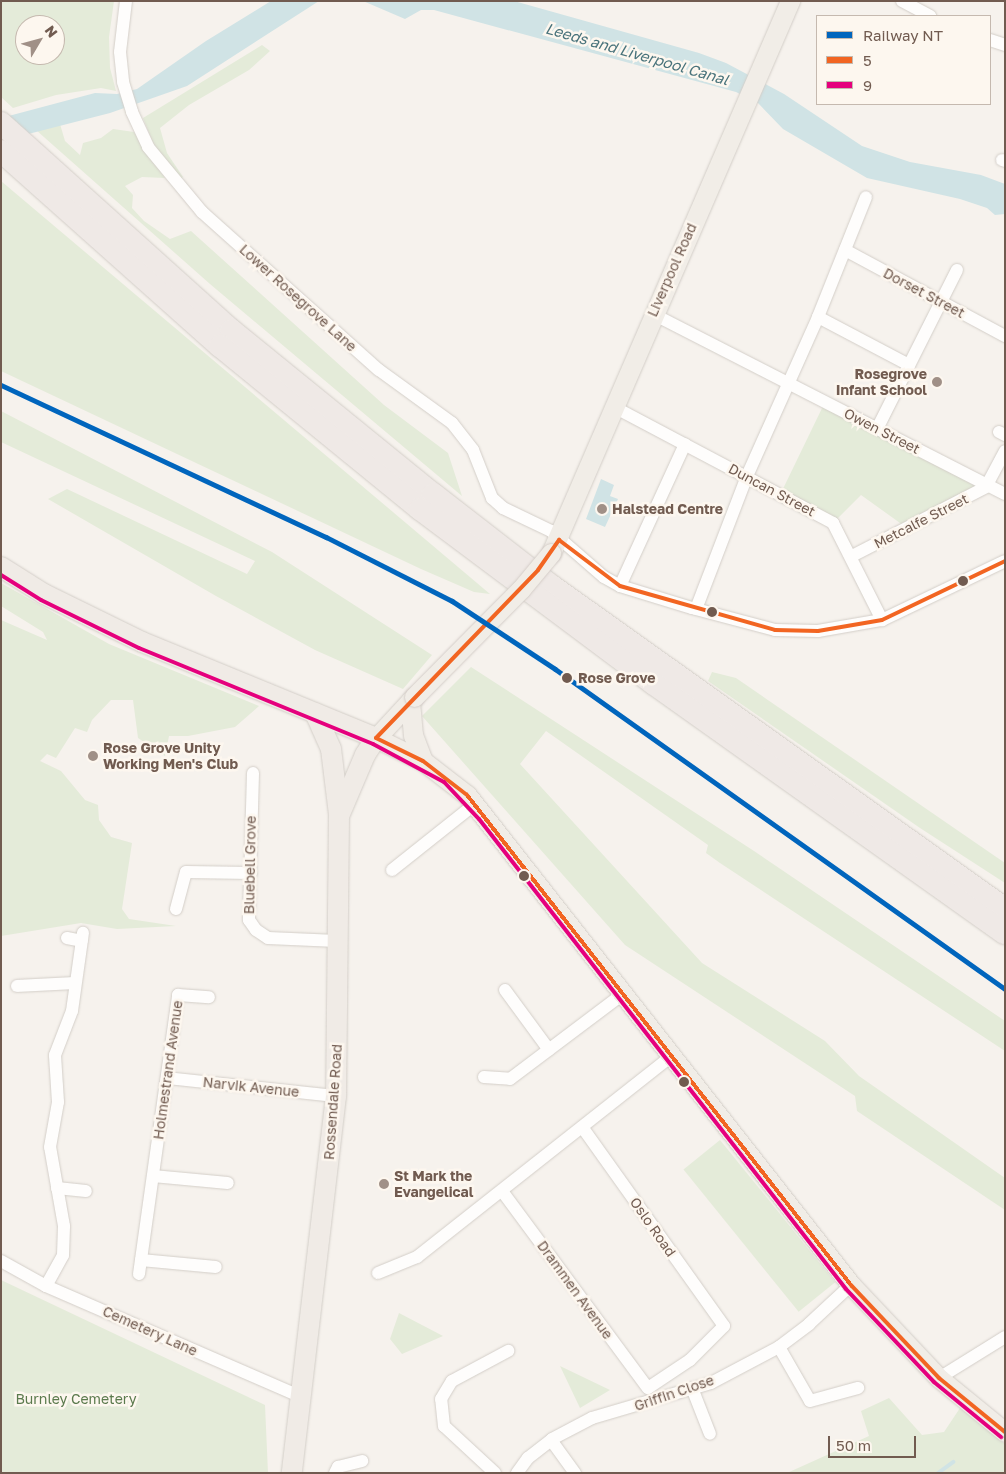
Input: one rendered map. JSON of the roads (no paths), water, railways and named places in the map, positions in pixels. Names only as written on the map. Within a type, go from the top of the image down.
[{"type":"highway","points":[[1,123],[30,164],[220,346],[420,509],[661,690],[1005,933]]},
{"type":"highway","points":[[1,151],[30,164],[433,494],[553,587],[1005,909]]},
{"type":"highway","points":[[1,567],[44,594],[142,642],[376,738]]},
{"type":"highway","points":[[314,713],[331,749],[339,816]]},
{"type":"highway","name":"Rossendale Road","points":[[292,1473],[336,1096],[340,974],[337,941],[339,816],[365,756],[376,738]]},
{"type":"highway","points":[[887,826],[921,842],[1005,897]]},
{"type":"main road","name":"Liverpool Road","points":[[376,738],[520,589],[555,547],[653,314],[790,1]]},
{"type":"main road","points":[[412,699],[413,735],[423,761]]},
{"type":"main road","points":[[376,738],[423,761],[448,777],[475,804],[670,1056],[851,1284],[939,1378],[1005,1432]]},
{"type":"street","name":"Lower Rosegrove Lane","points":[[126,1],[120,52],[123,82],[132,112],[148,147],[202,212],[348,344],[452,423],[473,450],[492,498],[503,508],[551,531],[555,547],[620,586]]},
{"type":"street","points":[[902,1],[928,15]]},
{"type":"street","points":[[991,40],[1005,46]]},
{"type":"street","points":[[696,609],[747,476],[818,317],[866,196]]},
{"type":"street","name":"Dorset Street","points":[[845,250],[1005,336]]},
{"type":"street","points":[[877,429],[957,270]]},
{"type":"street","name":"Owen Street","points":[[653,314],[989,484],[1005,494]]},
{"type":"street","points":[[818,317],[909,365]]},
{"type":"street","name":"Duncan Street","points":[[614,407],[833,522],[852,556],[882,620]]},
{"type":"street","points":[[685,444],[620,586],[775,630],[818,631],[882,620],[1005,561]]},
{"type":"street","points":[[989,484],[1005,451]]},
{"type":"street","name":"Metcalfe Street","points":[[852,556],[989,484]]},
{"type":"street","name":"Bluebell Grove","points":[[253,773],[249,920],[256,930],[268,938],[337,941]]},
{"type":"street","points":[[392,870],[475,804]]},
{"type":"street","points":[[176,909],[186,872],[251,873]]},
{"type":"street","points":[[46,1286],[63,1255],[64,1226],[50,1148],[58,1102],[55,1055],[72,1011],[74,983],[82,937],[67,938]]},
{"type":"street","points":[[17,986],[74,983]]},
{"type":"street","points":[[505,990],[549,1050]]},
{"type":"street","name":"Holmestrand Avenue","points":[[139,1274],[178,994],[209,997]]},
{"type":"street","points":[[484,1077],[510,1079],[623,994]]},
{"type":"street","points":[[378,1273],[417,1257],[670,1056]]},
{"type":"street","name":"Narvik Avenue","points":[[167,1078],[336,1096]]},
{"type":"street","name":"Oslo Road","points":[[582,1127],[724,1326],[690,1360],[648,1388]]},
{"type":"street","points":[[153,1176],[228,1183]]},
{"type":"street","points":[[57,1188],[86,1191]]},
{"type":"street","name":"Drammen Avenue","points":[[502,1191],[648,1388]]},
{"type":"street","points":[[141,1260],[216,1268]]},
{"type":"street","name":"Cemetery Lane","points":[[1,1261],[46,1286],[301,1397]]},
{"type":"street","name":"Griffin Close","points":[[517,1473],[528,1458],[551,1440],[592,1418],[711,1382],[779,1347],[809,1324],[851,1284]]},
{"type":"street","points":[[939,1378],[1005,1338]]},
{"type":"street","points":[[779,1347],[810,1401],[858,1388]]},
{"type":"street","points":[[495,1473],[444,1426],[442,1399],[452,1381],[508,1351]]},
{"type":"street","points":[[692,1388],[710,1434]]},
{"type":"street","points":[[551,1440],[575,1473]]},
{"type":"street","points":[[337,1470],[362,1460]]},
{"type":"water","points":[[271,1],[319,1],[187,86],[110,113],[1,141],[1,118],[95,93],[117,94],[137,89],[206,41]]},
{"type":"water","name":"Leeds and Liverpool Canal","points":[[363,1],[514,1],[699,53],[726,63],[784,94],[862,146],[910,162],[981,175],[1005,184],[1005,214],[995,215],[987,208],[960,199],[867,178],[783,129],[758,103],[736,92],[434,10],[421,10],[405,19]]},
{"type":"water","name":"Halstead Centre","points":[[601,479],[614,485],[610,496],[618,499],[605,527],[586,519]]},
{"type":"waterway","points":[[938,1473],[953,1462]]},
{"type":"rail line","name":"NT","points":[[1,385],[326,537],[452,601],[555,669],[1005,989]]},
{"type":"place","name":"Rosegrove Infant School","points":[[937,382]]},
{"type":"place","name":"Halstead Centre","points":[[602,509]]},
{"type":"place","name":"Rose Grove","points":[[567,678]]},
{"type":"place","name":"Rose Grove Unity Working Men's Club","points":[[93,756]]},
{"type":"place","name":"St Mark the Evangelical","points":[[384,1184]]},
{"type":"park label","name":"Burnley Cemetery","points":[[76,1399]]}]
